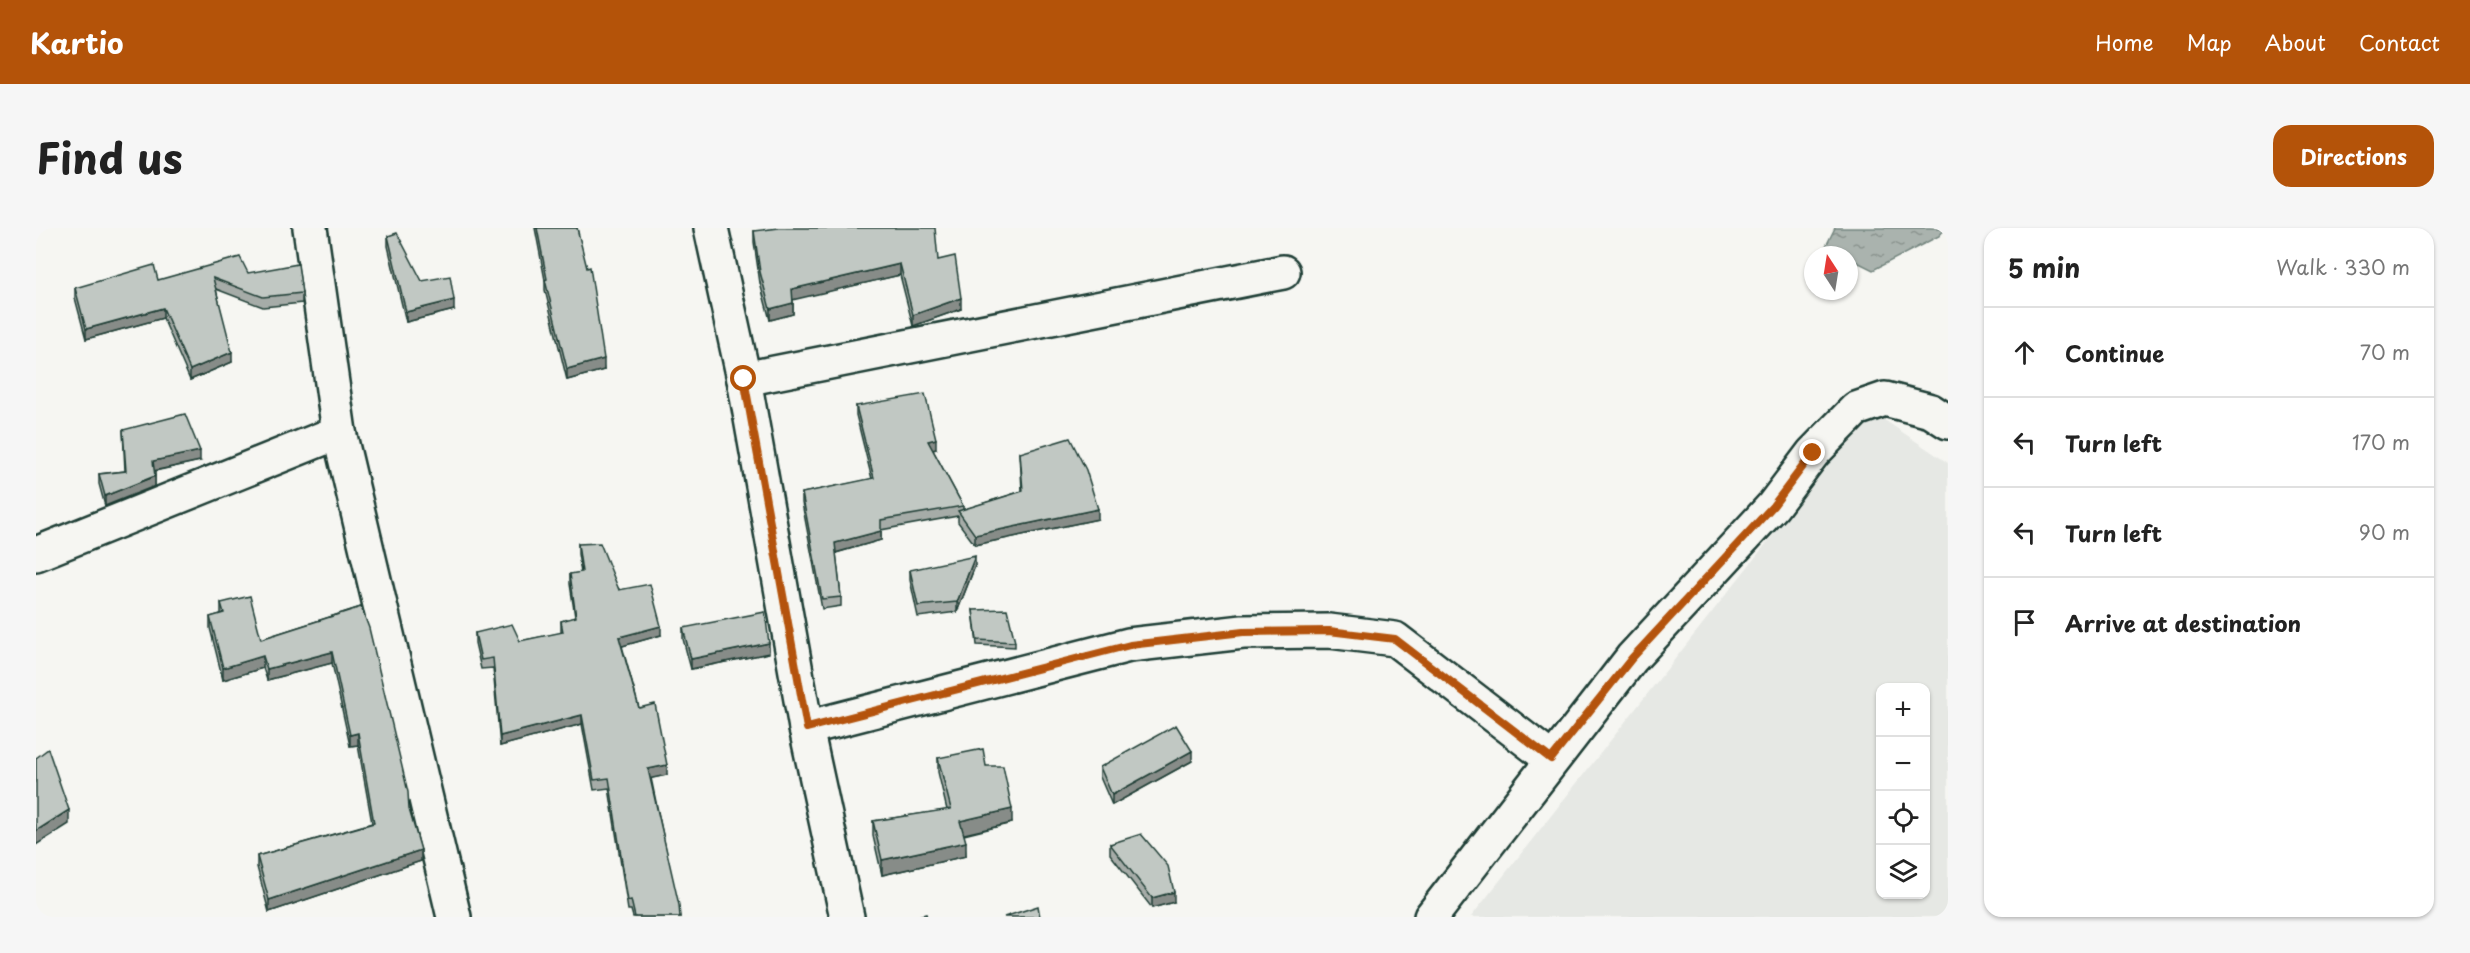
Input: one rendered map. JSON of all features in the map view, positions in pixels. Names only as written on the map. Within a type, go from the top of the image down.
[{"type":"street","points":[[310,228],[339,432],[454,917]]},
{"type":"street","points":[[711,228],[744,379],[807,728],[847,917]]},
{"type":"street","points":[[744,379],[1283,272]]},
{"type":"street","points":[[1431,917],[1551,759],[1632,658],[1773,506],[1813,453],[1856,408],[1885,399],[1931,411],[1948,422]]},
{"type":"street","points":[[36,554],[339,432]]},
{"type":"street","points":[[807,728],[1130,645],[1243,632],[1329,631],[1395,639],[1551,759]]},
{"type":"shaded area","points":[[1871,411],[1948,463],[1948,917],[1471,917]]},
{"type":"water","points":[[1835,228],[1946,228],[1939,236],[1873,270],[1858,262],[1858,246],[1826,246]]},
{"type":"building","points":[[537,228],[577,228],[587,268],[590,267],[604,359],[567,369],[545,280],[547,279]]},
{"type":"building","points":[[779,228],[935,228],[938,260],[955,256],[961,298],[913,315],[900,264],[792,289],[793,303],[770,309],[760,272],[754,231]]},
{"type":"building","points":[[397,233],[422,281],[450,276],[454,300],[406,312],[388,236]]},
{"type":"building","points":[[240,257],[248,273],[298,264],[302,293],[263,297],[213,278],[232,352],[190,370],[163,308],[86,329],[75,288],[154,265],[158,280]]},
{"type":"building","points":[[925,394],[936,439],[928,441],[963,506],[881,520],[881,531],[835,543],[841,597],[822,599],[802,493],[874,478],[856,406]]},
{"type":"building","points":[[185,414],[200,451],[153,461],[155,476],[105,496],[99,474],[126,471],[123,430]]},
{"type":"building","points":[[1070,438],[1086,470],[1098,509],[975,535],[958,511],[1023,491],[1020,453]]},
{"type":"building","points":[[600,543],[619,590],[650,584],[661,626],[619,637],[639,708],[655,704],[667,765],[648,769],[680,917],[635,917],[631,900],[628,901],[609,778],[594,780],[582,715],[500,736],[493,658],[481,660],[475,633],[512,624],[520,641],[563,632],[561,621],[576,617],[570,574],[582,572],[578,544]]},
{"type":"building","points":[[975,556],[957,602],[918,606],[910,570]]},
{"type":"building","points":[[250,596],[261,639],[361,607],[369,628],[408,792],[409,809],[421,850],[269,900],[257,856],[374,823],[358,733],[350,735],[332,652],[267,669],[263,656],[223,668],[210,617],[224,613],[221,603]]},
{"type":"building","points":[[1007,609],[1015,642],[977,640],[973,610]]},
{"type":"building","points":[[765,612],[769,643],[691,659],[683,628]]},
{"type":"building","points":[[1176,725],[1192,751],[1112,795],[1100,767]]},
{"type":"building","points":[[48,749],[69,810],[36,831],[36,758]]},
{"type":"building","points":[[983,749],[986,766],[1003,766],[1012,809],[960,821],[966,842],[882,860],[873,821],[951,809],[938,758]]},
{"type":"building","points":[[1141,834],[1168,866],[1174,892],[1152,898],[1110,844]]},
{"type":"building","points":[[1038,906],[1040,917],[1004,917]]},
{"type":"route","points":[[744,379],[807,728],[1130,645],[1243,632],[1329,631],[1395,639],[1551,759],[1632,658],[1773,506],[1813,453]]}]
